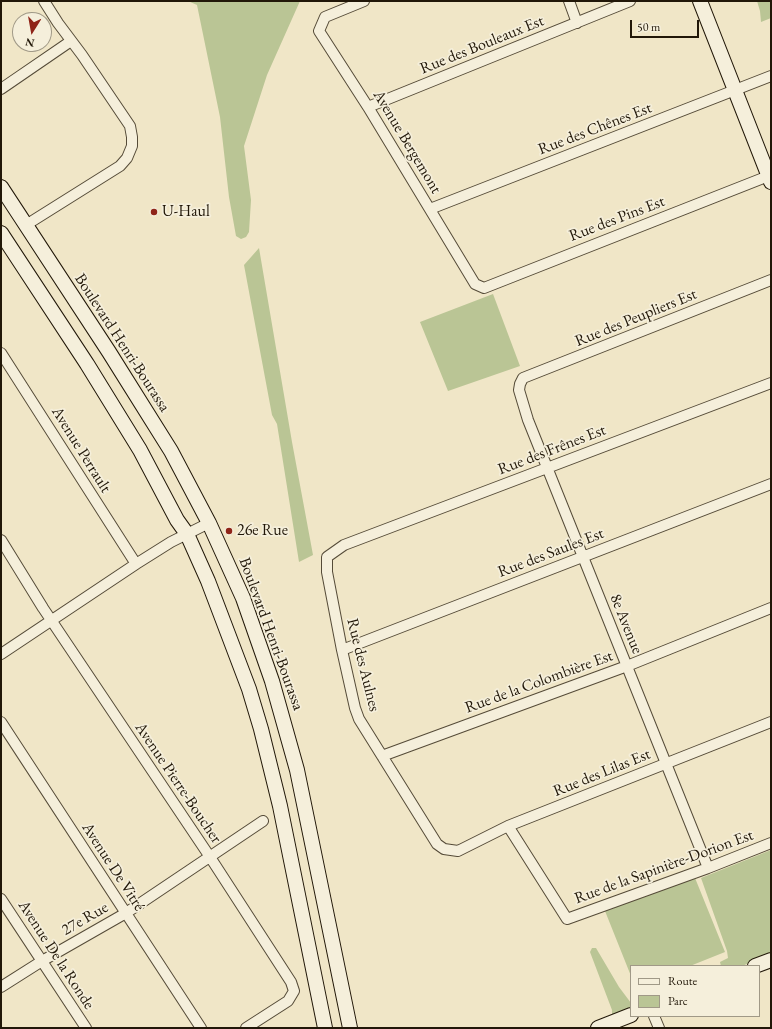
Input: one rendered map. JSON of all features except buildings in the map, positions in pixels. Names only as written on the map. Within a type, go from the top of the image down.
[{"type":"main road","points":[[700,1],[770,178]]},
{"type":"main road","name":"Boulevard Henri-Bourassa","points":[[1,187],[171,451],[209,523],[243,598],[286,728],[304,803],[350,1028]]},
{"type":"main road","points":[[1,233],[140,450],[177,520],[187,534],[222,617],[249,689],[262,729],[280,806],[326,1028]]},
{"type":"main road","points":[[758,965],[771,960]]},
{"type":"main road","points":[[598,1028],[630,1015]]},
{"type":"street","points":[[26,225],[120,166],[127,158],[132,146],[130,126],[44,1]]},
{"type":"street","name":"Avenue Bergemont","points":[[364,1],[325,17],[319,31],[368,108],[475,284]]},
{"type":"street","points":[[569,1],[577,23]]},
{"type":"street","name":"Rue des Bouleaux Est","points":[[368,108],[630,1]]},
{"type":"street","points":[[1,89],[71,41]]},
{"type":"street","name":"Rue des Chênes Est","points":[[430,209],[771,76]]},
{"type":"street","name":"Rue des Pins Est","points":[[475,284],[484,288],[770,178]]},
{"type":"street","name":"Rue des Peupliers Est","points":[[519,390],[523,378],[771,280]]},
{"type":"street","name":"Avenue Perrault","points":[[1,353],[5,368],[136,564]]},
{"type":"street","name":"Rue des Frênes Est","points":[[344,545],[771,383]]},
{"type":"street","name":"8e Avenue","points":[[519,390],[528,420],[708,868]]},
{"type":"street","name":"Rue des Saules Est","points":[[342,650],[771,484]]},
{"type":"street","points":[[1,654],[136,564],[171,542],[209,523]]},
{"type":"street","name":"Avenue Pierre-Boucher","points":[[1,540],[51,620],[210,857],[291,982],[294,991],[288,1001],[246,1028]]},
{"type":"street","name":"Rue des Aulnes","points":[[344,545],[327,557],[327,572],[355,708],[359,719],[437,844],[444,849]]},
{"type":"street","name":"Rue de la Colombière Est","points":[[382,756],[627,666],[771,608]]},
{"type":"street","name":"Avenue De Vitré","points":[[1,722],[201,1028]]},
{"type":"street","name":"Rue des Lilas Est","points":[[444,849],[458,851],[508,826],[771,722]]},
{"type":"street","name":"27e Rue","points":[[1,987],[42,961],[126,913],[263,821]]},
{"type":"street","name":"Rue de la Sapinière-Dorion Est","points":[[508,826],[567,919],[708,868],[771,843]]},
{"type":"street","name":"Avenue De la Ronde","points":[[1,898],[86,1028]]},
{"type":"street","points":[[654,1017],[659,1028]]},
{"type":"green space","points":[[188,1],[300,1],[267,75],[244,146],[251,200],[249,232],[246,237],[241,239],[236,236],[229,197],[220,117],[197,5]]},
{"type":"green space","points":[[757,1],[771,1],[771,18],[761,22]]},
{"type":"green space","points":[[259,248],[313,555],[299,562],[277,424],[272,415],[244,265]]},
{"type":"green space","points":[[493,294],[520,366],[448,391],[420,322]]},
{"type":"green space","points":[[771,850],[771,954],[744,965],[721,965],[720,962],[728,958],[727,951],[701,878]]},
{"type":"green space","points":[[693,873],[725,952],[692,965],[630,965],[630,974],[603,906]]},
{"type":"green space","points":[[592,948],[596,948],[619,987],[630,1002],[630,1010],[612,1017],[612,1010],[590,952]]},
{"type":"place","name":"U-Haul","points":[[154,212]]},
{"type":"place","name":"26e Rue","points":[[229,531]]}]
